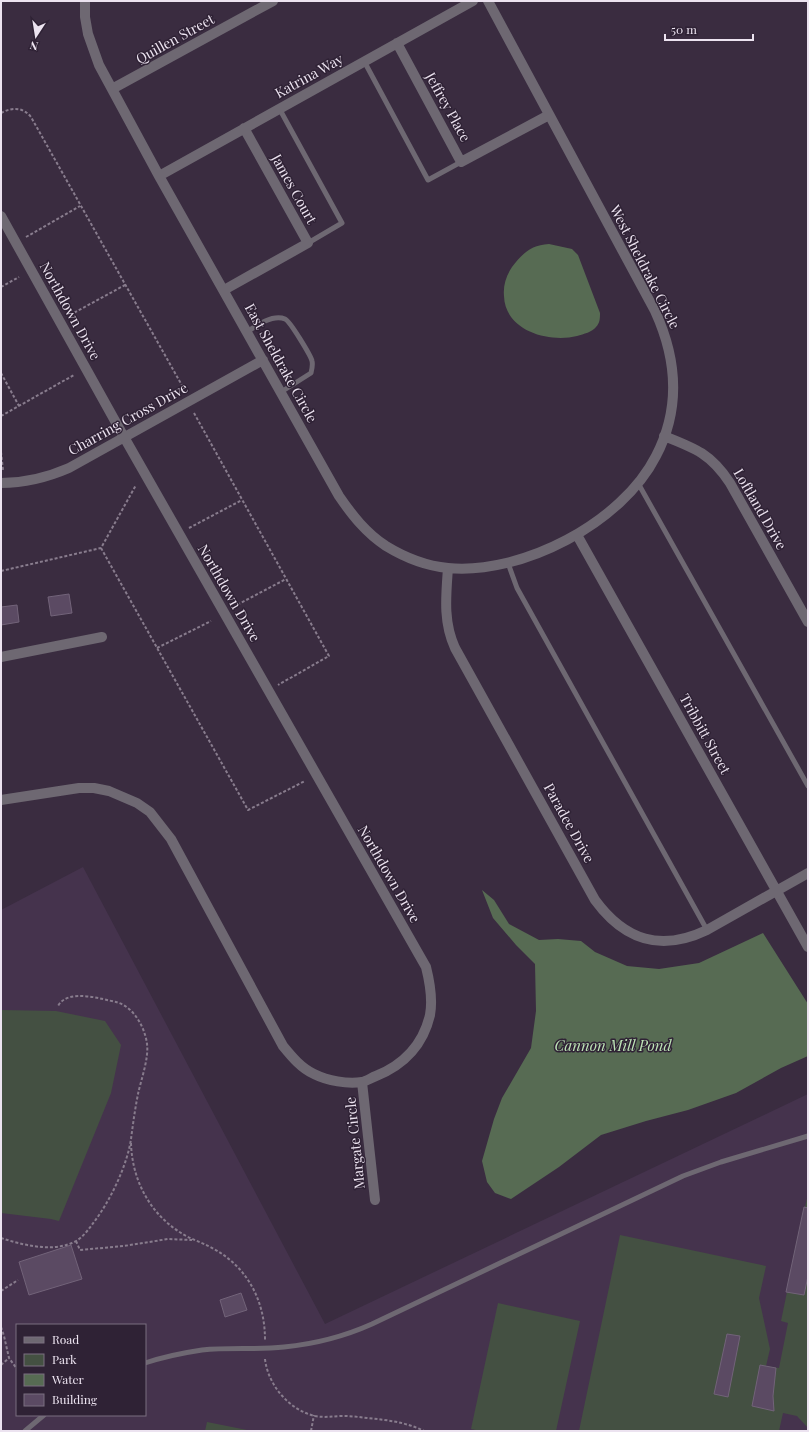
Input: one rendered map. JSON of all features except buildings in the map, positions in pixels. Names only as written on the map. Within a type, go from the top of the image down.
[{"type":"street","name":"East Sheldrake Circle","points":[[85,1],[85,17],[92,48],[99,65],[159,176],[338,496],[354,517],[368,532],[386,546],[406,556],[426,563],[448,568],[472,568],[508,563],[531,555],[577,535]]},
{"type":"street","name":"Quillen Street","points":[[112,89],[273,1]]},
{"type":"street","name":"Katrina Way","points":[[159,176],[473,1]]},
{"type":"street","name":"West Sheldrake Circle","points":[[488,1],[655,311],[662,327],[672,359],[673,399],[670,417],[656,456],[638,483],[616,506],[577,535]]},
{"type":"street","name":"Jeffrey Place","points":[[396,43],[461,162],[549,115]]},
{"type":"street","name":"James Court","points":[[224,290],[308,243],[244,128]]},
{"type":"street","name":"Northdown Drive","points":[[1,216],[124,437],[426,967],[431,989],[430,1014],[416,1047],[401,1062],[387,1072],[362,1082],[328,1080],[314,1074],[292,1057],[278,1037],[171,840],[150,812],[122,795],[94,788],[79,788],[1,800]]},
{"type":"street","name":"Charring Cross Drive","points":[[1,483],[30,481],[49,477],[68,468],[263,360]]},
{"type":"street","name":"Loftland Drive","points":[[664,436],[694,448],[709,457],[721,469],[808,622]]},
{"type":"street","name":"Tribbitt Street","points":[[577,535],[808,947]]},
{"type":"street","name":"Paradee Drive","points":[[448,568],[445,602],[446,617],[451,639],[595,900],[606,914],[618,925],[632,934],[649,940],[665,942],[680,940],[692,937],[707,930],[777,890]]},
{"type":"street","points":[[1,656],[102,637]]},
{"type":"street","points":[[777,890],[808,873]]},
{"type":"street","name":"Margate Circle","points":[[362,1082],[375,1200]]},
{"type":"lane","points":[[364,61],[428,180],[461,162]]},
{"type":"lane","points":[[279,108],[342,223],[308,243]]},
{"type":"lane","points":[[247,332],[265,321],[285,319],[291,324],[312,360],[311,373],[281,392]]},
{"type":"lane","points":[[638,483],[808,786]]},
{"type":"lane","points":[[508,563],[517,588],[707,930]]},
{"type":"lane","points":[[146,1363],[178,1354],[202,1350],[271,1348],[301,1345],[330,1340],[351,1333],[683,1176],[721,1162],[808,1136]]},
{"type":"lane","points":[[25,1431],[43,1416]]},
{"type":"path","points":[[1,113],[6,110],[20,109],[26,111],[31,117],[184,389]]},
{"type":"path","points":[[26,237],[80,206]]},
{"type":"path","points":[[1,287],[19,277]]},
{"type":"path","points":[[70,315],[125,285]]},
{"type":"path","points":[[1,373],[19,406]]},
{"type":"path","points":[[1,416],[74,375]]},
{"type":"path","points":[[194,413],[329,656],[278,686]]},
{"type":"path","points":[[1,452],[3,470]]},
{"type":"path","points":[[1,571],[101,548],[136,485]]},
{"type":"path","points":[[189,528],[242,500]]},
{"type":"path","points":[[101,548],[248,810],[305,781]]},
{"type":"path","points":[[233,607],[286,579]]},
{"type":"path","points":[[157,648],[211,621]]},
{"type":"path","points":[[58,1006],[67,998],[90,996],[116,1002],[129,1009],[139,1023],[145,1036],[147,1048],[133,1116],[131,1140],[133,1167],[138,1182],[148,1201],[170,1225],[231,1260],[252,1284],[262,1311],[265,1328],[265,1340]]},
{"type":"path","points":[[1,1238],[26,1245],[51,1247],[76,1241],[90,1227],[107,1202],[124,1162],[131,1140]]},
{"type":"path","points":[[76,1241],[80,1250],[124,1246],[168,1239],[195,1240]]},
{"type":"path","points":[[1,1292],[18,1280]]},
{"type":"path","points":[[1,1327],[9,1358],[16,1368]]},
{"type":"path","points":[[1,1365],[9,1358]]},
{"type":"path","points":[[265,1359],[269,1378],[281,1394],[300,1409],[314,1415],[328,1417],[348,1416],[398,1422],[409,1424],[424,1431]]},
{"type":"path","points":[[311,1431],[314,1415]]},
{"type":"shaded area","points":[[83,867],[325,1324],[808,1094],[808,1431],[1,1431],[1,910]]},
{"type":"green space","points":[[1,1010],[56,1011],[105,1021],[121,1045],[111,1093],[59,1221],[1,1213]]},
{"type":"green space","points":[[808,1194],[808,1428],[797,1416],[783,1413],[779,1431],[579,1431],[620,1235],[766,1266],[759,1298],[770,1349],[766,1366],[779,1368],[788,1323],[781,1321],[804,1207]]},
{"type":"green space","points":[[498,1303],[580,1321],[556,1431],[480,1431],[471,1429]]},
{"type":"green space","points":[[207,1422],[252,1431],[205,1431]]},
{"type":"water","points":[[549,244],[572,249],[578,255],[600,313],[598,324],[590,332],[566,338],[542,336],[530,332],[520,326],[512,318],[506,308],[504,289],[508,274],[512,267],[532,248]]},
{"type":"water","name":"Cannon Mill Pond","points":[[482,890],[494,900],[509,924],[539,940],[558,939],[581,941],[595,952],[627,966],[659,969],[699,963],[763,933],[808,1004],[808,1056],[781,1068],[736,1093],[688,1110],[601,1135],[559,1167],[511,1199],[495,1193],[487,1182],[482,1161],[494,1119],[502,1098],[531,1048],[536,1011],[535,964],[516,945],[493,918]]}]
